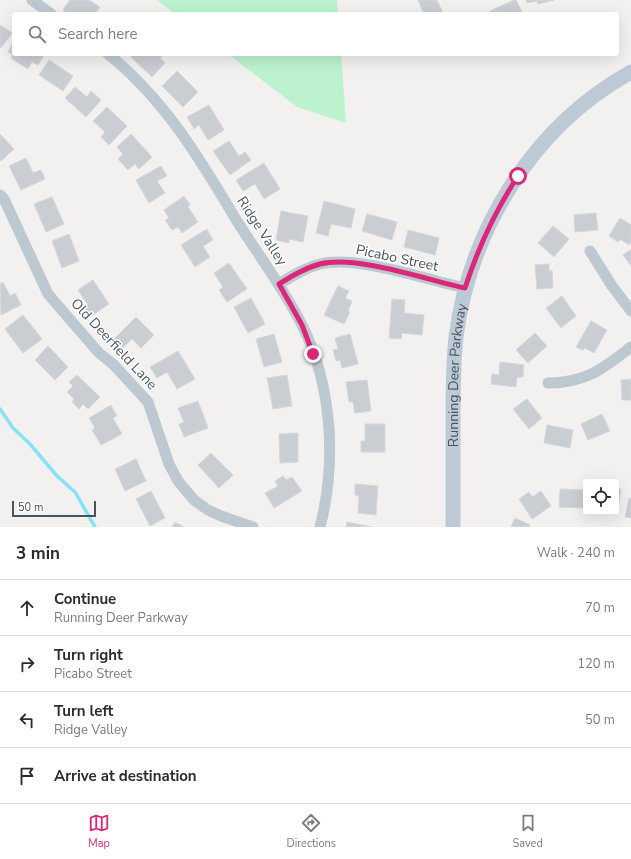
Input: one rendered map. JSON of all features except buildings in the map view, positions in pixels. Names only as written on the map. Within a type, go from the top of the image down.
[{"type":"street","points":[[32,0],[48,12]]},
{"type":"street","name":"Ridge Valley","points":[[110,56],[125,68],[156,99],[193,148],[257,253],[279,284],[308,339],[319,373],[325,403],[329,440],[329,471],[320,527]]},
{"type":"street","name":"Running Deer Parkway","points":[[453,527],[454,362],[458,321],[465,288],[478,250],[493,217],[518,176],[548,137],[597,95],[631,72]]},
{"type":"street","name":"Old Deerfield Lane","points":[[0,194],[4,199],[48,294],[99,353],[113,364],[148,402],[169,464],[186,491],[208,510],[254,527]]},
{"type":"street","points":[[590,251],[612,286],[631,311]]},
{"type":"street","name":"Picabo Street","points":[[279,284],[303,270],[321,264],[350,262],[465,288]]},
{"type":"street","points":[[548,383],[565,383],[582,380],[603,368],[631,347]]},
{"type":"green space","points":[[157,0],[337,0],[338,12],[172,12]]},
{"type":"green space","points":[[231,56],[341,56],[346,123],[297,107]]},
{"type":"waterway","points":[[0,409],[13,428],[30,444],[57,476],[75,492],[95,527]]},
{"type":"route","points":[[313,354],[302,325],[279,284],[291,276],[310,267],[332,262],[350,262],[465,288],[478,250],[493,217],[518,176]]}]
